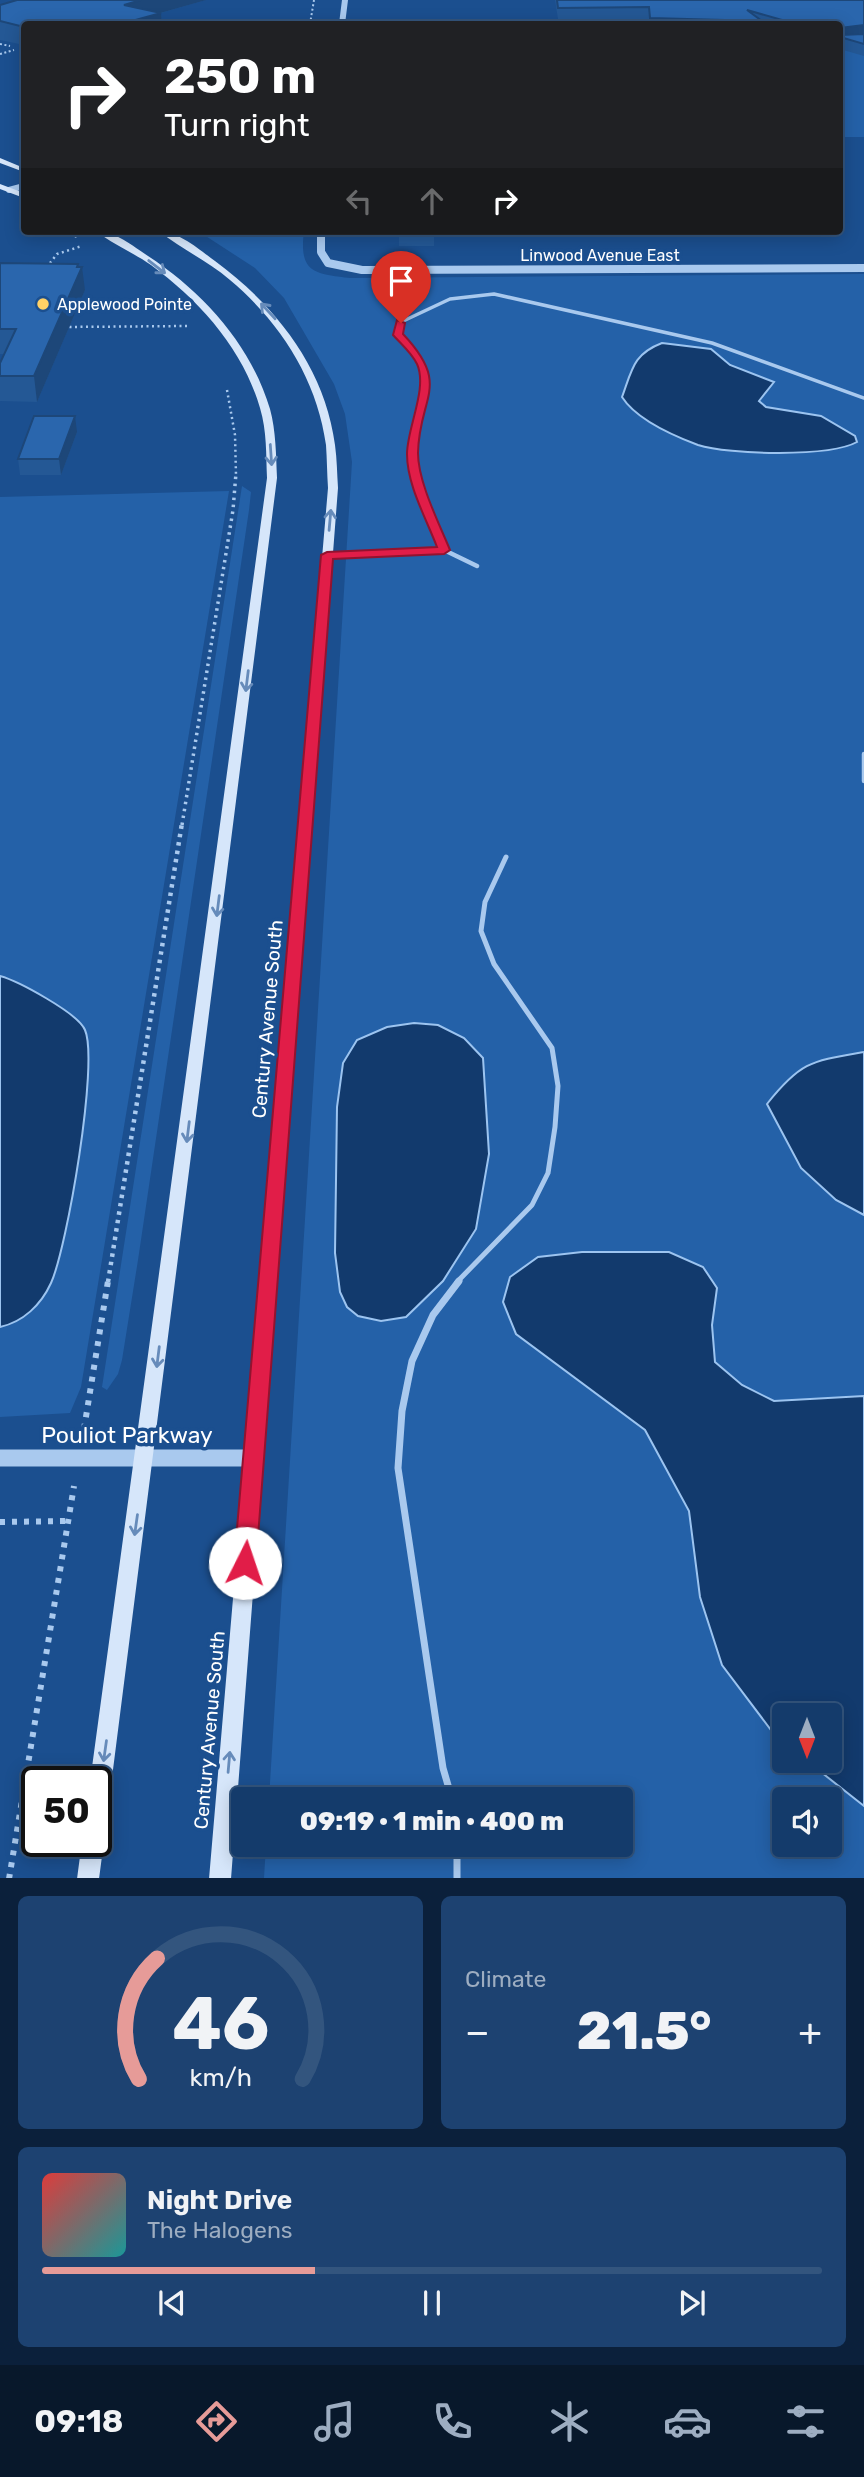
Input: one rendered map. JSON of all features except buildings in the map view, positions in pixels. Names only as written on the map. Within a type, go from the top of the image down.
[{"type":"main road","points":[[0,160],[21,169]]},
{"type":"main road","points":[[0,186],[21,196]]},
{"type":"main road","points":[[103,1766],[272,478],[264,407],[251,376],[228,337],[208,311],[179,284],[147,259],[107,235]]},
{"type":"main road","name":"Century Avenue South","points":[[169,235],[221,268],[287,332],[310,369],[322,398],[332,440],[333,488],[220,1878]]},
{"type":"main road","points":[[88,1878],[91,1857]]},
{"type":"street","points":[[342,21],[345,0]]},
{"type":"street","points":[[9,190],[21,187]]},
{"type":"street","name":"Linwood Avenue East","points":[[321,235],[320,255],[324,261],[336,266],[407,271],[864,268]]},
{"type":"street","name":"Pouliot Parkway","points":[[0,1458],[253,1458]]},
{"type":"lane","points":[[444,550],[415,474],[412,453],[425,381],[424,367],[417,355],[398,335],[398,329],[401,323],[450,299],[479,294],[516,298],[712,343],[864,398]]},
{"type":"lane","points":[[327,555],[444,550],[477,566]]},
{"type":"lane","points":[[864,754],[864,782]]},
{"type":"lane","points":[[449,1787],[443,1768],[400,1482],[399,1426],[408,1372],[416,1345],[467,1269],[528,1211],[545,1188],[552,1156],[558,1085],[552,1048],[488,952],[481,931],[482,911],[506,856]]},
{"type":"lane","points":[[457,1857],[457,1878]]},
{"type":"path","points":[[310,21],[314,0]]},
{"type":"path","points":[[0,44],[10,46]]},
{"type":"path","points":[[0,54],[14,50]]},
{"type":"path","points":[[50,263],[57,254],[89,244],[72,235]]},
{"type":"path","points":[[181,316],[194,333]]},
{"type":"path","points":[[54,327],[189,326]]},
{"type":"path","points":[[90,1394],[233,510],[236,478],[235,430],[223,382]]},
{"type":"path","points":[[0,1522],[68,1521],[9,1878]]},
{"type":"shaded area","points":[[864,44],[864,137],[843,137],[843,46]]},
{"type":"shaded area","points":[[204,235],[304,235],[304,255],[311,268],[326,275],[350,278],[864,274],[864,1878],[264,1878],[265,1857],[633,1857],[633,1787],[270,1787],[352,462],[345,414],[334,384],[284,298],[255,268]]},
{"type":"shaded area","points":[[662,343],[711,349],[730,365],[774,382],[759,401],[766,407],[821,416],[855,436],[857,442],[844,447],[803,452],[732,451],[698,445],[667,432],[636,413],[622,397],[631,371],[639,358],[652,347]]},
{"type":"shaded area","points":[[242,486],[251,492],[249,510],[138,1260],[122,1360],[118,1374],[107,1390],[102,1387]]},
{"type":"shaded area","points":[[229,491],[81,1387],[70,1413],[0,1417],[0,1327],[11,1325],[73,1017],[12,979],[0,976],[0,497]]},
{"type":"shaded area","points":[[0,976],[33,991],[80,1023],[85,1030],[88,1049],[88,1078],[72,1196],[58,1263],[51,1283],[37,1305],[24,1317],[0,1327]]},
{"type":"shaded area","points":[[414,1023],[438,1025],[464,1038],[483,1058],[489,1154],[476,1229],[443,1281],[406,1317],[381,1321],[358,1316],[347,1307],[340,1292],[335,1253],[337,1107],[343,1063],[357,1040],[387,1027]]},
{"type":"shaded area","points":[[864,1052],[864,1215],[836,1200],[801,1168],[767,1104],[789,1079],[809,1065]]},
{"type":"shaded area","points":[[582,1252],[669,1252],[703,1267],[717,1288],[712,1325],[715,1362],[742,1385],[774,1401],[864,1396],[864,1806],[822,1773],[842,1773],[842,1703],[772,1703],[772,1731],[722,1665],[700,1597],[689,1511],[645,1430],[516,1334],[503,1302],[510,1277],[538,1257]]},
{"type":"place","name":"Applewood Pointe","points":[[43,304]]},
{"type":"route","points":[[245,1563],[327,555],[444,550],[431,522],[415,474],[412,453],[425,381],[424,367],[417,355],[398,335],[401,323]]}]
